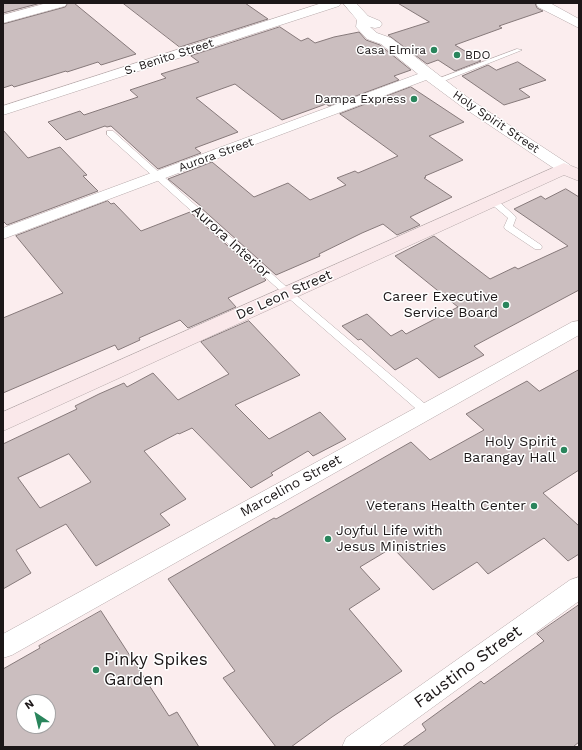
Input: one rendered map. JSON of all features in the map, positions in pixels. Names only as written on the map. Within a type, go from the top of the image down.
[{"type":"main road","name":"De Leon Street","points":[[3,422],[493,201],[572,172]]},
{"type":"street","points":[[3,19],[61,3]]},
{"type":"street","name":"S. Benito Street","points":[[3,111],[335,3]]},
{"type":"street","name":"Holy Spirit Street","points":[[349,3],[363,20],[363,27],[372,36],[386,41],[432,78],[490,120],[572,172]]},
{"type":"street","points":[[542,4],[579,24]]},
{"type":"street","name":"Aurora Street","points":[[3,234],[158,176],[432,78]]},
{"type":"street","name":"Marcelino Street","points":[[3,647],[579,327]]},
{"type":"street","name":"Faustino Street","points":[[356,747],[579,587]]},
{"type":"lane","points":[[432,78],[519,50]]},
{"type":"lane","name":"Aurora Interior","points":[[110,133],[288,293],[426,411]]},
{"type":"lane","points":[[493,201],[512,218],[508,227],[538,247]]},
{"type":"building","points":[[3,3],[41,3],[3,13]]},
{"type":"building","points":[[68,3],[74,3],[136,54],[101,65],[98,62],[14,87],[12,85],[3,88],[3,24],[65,7]]},
{"type":"building","points":[[123,3],[245,3],[268,19],[180,47]]},
{"type":"building","points":[[398,3],[535,3],[537,8],[543,11],[499,26],[502,28],[455,45],[481,61],[455,71],[438,60],[427,64],[388,35],[429,22]]},
{"type":"building","points":[[280,27],[301,41],[308,38],[315,43],[334,37],[359,32],[366,40],[380,45],[411,70],[394,76],[399,80],[329,106],[326,104],[282,120],[235,84],[196,98],[238,132],[195,148],[201,153],[158,169],[111,126],[105,126],[66,140],[48,122],[80,111],[84,115],[138,97],[130,90],[166,78],[161,74],[199,62],[191,56]]},
{"type":"building","points":[[518,62],[546,80],[519,89],[530,97],[504,105],[462,76],[488,65],[496,70]]},
{"type":"building","points":[[411,87],[464,122],[429,136],[463,160],[425,176],[426,177],[424,178],[452,197],[410,217],[420,225],[397,235],[383,224],[319,254],[320,256],[276,275],[200,207],[202,207],[168,179],[212,162],[254,197],[288,183],[310,200],[346,185],[337,178],[355,171],[358,173],[398,156],[340,114]]},
{"type":"building","points":[[3,130],[28,158],[60,147],[87,175],[83,176],[98,191],[7,225],[3,221]]},
{"type":"building","points":[[566,189],[579,197],[579,290],[474,346],[484,355],[439,378],[417,358],[395,370],[361,339],[358,340],[342,326],[367,314],[391,336],[402,330],[406,334],[458,307],[395,256],[434,236],[490,279],[515,267],[518,269],[568,246],[514,209],[541,196],[545,199]]},
{"type":"building","points":[[108,201],[111,204],[114,203],[141,231],[190,212],[266,280],[228,298],[236,307],[188,328],[180,320],[139,338],[140,340],[118,350],[115,345],[3,393],[3,318],[63,293],[16,236]]},
{"type":"building","points":[[249,321],[300,375],[235,405],[269,439],[320,412],[346,439],[313,456],[308,451],[271,473],[273,475],[251,488],[192,428],[179,434],[178,433],[144,451],[186,499],[160,514],[170,525],[96,566],[66,524],[16,550],[31,573],[3,589],[3,444],[77,409],[75,406],[99,394],[124,383],[127,387],[153,373],[178,400],[229,374],[201,342]],"holes":[[[69,454],[91,482],[40,508],[18,478]]]},
{"type":"building","points":[[579,370],[579,470],[543,493],[579,526],[579,554],[568,561],[544,538],[488,574],[477,562],[433,590],[394,549],[390,549],[360,567],[380,589],[349,609],[402,671],[332,717],[291,747],[276,747],[223,678],[235,671],[168,579],[411,442],[430,460],[484,430],[466,414],[527,381],[539,391]]},
{"type":"building","points":[[579,605],[579,742],[573,747],[402,747],[426,730],[422,724],[481,681],[484,684],[544,641],[537,634]]},
{"type":"building","points":[[101,611],[169,716],[177,712],[199,747],[3,747],[3,669],[40,648],[39,646]]},
{"type":"place","name":"Casa Elmira","points":[[434,50]]},
{"type":"place","name":"BDO","points":[[457,55]]},
{"type":"place","name":"Dampa Express","points":[[414,99]]},
{"type":"place","name":"Career Executive Service Board","points":[[506,305]]},
{"type":"place","name":"Holy Spirit Barangay Hall","points":[[564,450]]},
{"type":"place","name":"Veterans Health Center","points":[[534,506]]},
{"type":"place","name":"Joyful Life with Jesus Ministries","points":[[328,539]]},
{"type":"place","name":"Pinky Spikes Garden","points":[[96,670]]}]
